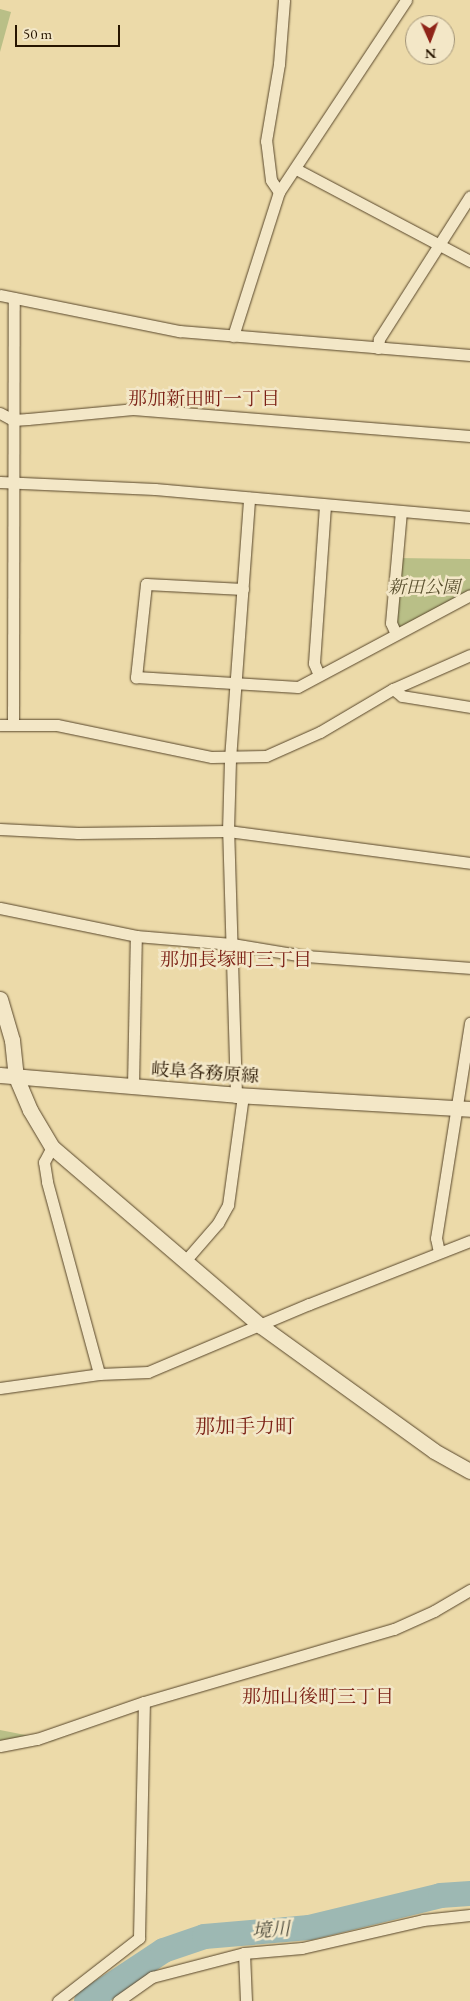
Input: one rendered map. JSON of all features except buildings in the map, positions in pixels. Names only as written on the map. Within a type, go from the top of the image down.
[{"type":"street","points":[[279,192],[271,180],[266,141],[280,64],[284,0]]},
{"type":"street","points":[[233,336],[279,192],[296,170],[406,0]]},
{"type":"street","points":[[296,170],[470,262]]},
{"type":"street","points":[[378,348],[379,339],[470,196]]},
{"type":"street","points":[[0,296],[179,331],[470,355]]},
{"type":"street","points":[[13,724],[12,483],[14,298]]},
{"type":"street","points":[[0,413],[13,420],[134,409],[470,436]]},
{"type":"street","points":[[0,482],[93,484],[325,506],[470,517]]},
{"type":"street","points":[[185,1261],[218,1223],[228,1205],[239,1095],[228,831],[230,759],[250,498]]},
{"type":"street","points":[[320,675],[314,663],[325,506]]},
{"type":"street","points":[[396,634],[392,623],[400,512]]},
{"type":"street","points":[[243,590],[146,584],[136,677],[236,681],[298,687],[470,595]]},
{"type":"street","points":[[0,725],[57,725],[230,759],[266,756],[320,732],[393,689],[470,655]]},
{"type":"street","points":[[393,689],[402,696],[470,707]]},
{"type":"street","points":[[0,829],[78,833],[228,831],[470,863]]},
{"type":"street","points":[[0,908],[136,936],[232,944],[304,956],[470,968]]},
{"type":"street","points":[[133,1086],[136,936]]},
{"type":"street","points":[[0,999],[12,1040],[16,1077],[30,1110],[52,1147],[261,1326],[434,1451],[470,1471]]},
{"type":"street","points":[[439,1252],[436,1238],[463,1108],[470,1023]]},
{"type":"street","name":"岐阜各務原線","points":[[0,1075],[239,1095],[463,1108]]},
{"type":"street","points":[[52,1147],[44,1162],[47,1182],[99,1374]]},
{"type":"street","points":[[0,1388],[99,1374],[148,1372],[439,1252],[470,1242]]},
{"type":"street","points":[[0,1746],[37,1740],[144,1702],[394,1629],[434,1611],[470,1590]]},
{"type":"street","points":[[58,2001],[139,1938],[144,1702]]},
{"type":"street","points":[[118,2001],[152,1977],[244,1953],[302,1948],[423,1920],[470,1915]]},
{"type":"street","points":[[244,1953],[246,2001]]},
{"type":"green space","points":[[0,9],[11,12],[0,52]]},
{"type":"green space","name":"新田公園","points":[[397,558],[470,559],[470,595],[396,634]]},
{"type":"green space","points":[[0,1730],[56,1741],[0,1744]]},
{"type":"waterway","name":"境川","points":[[86,2001],[163,1950],[204,1936],[309,1927],[440,1895],[470,1893]]},
{"type":"district","name":"那加新田町一丁目","points":[[204,399]]},
{"type":"district","name":"那加長塚町三丁目","points":[[236,960]]},
{"type":"district","name":"那加手力町","points":[[245,1426]]},
{"type":"district","name":"那加山後町三丁目","points":[[318,1697]]}]
